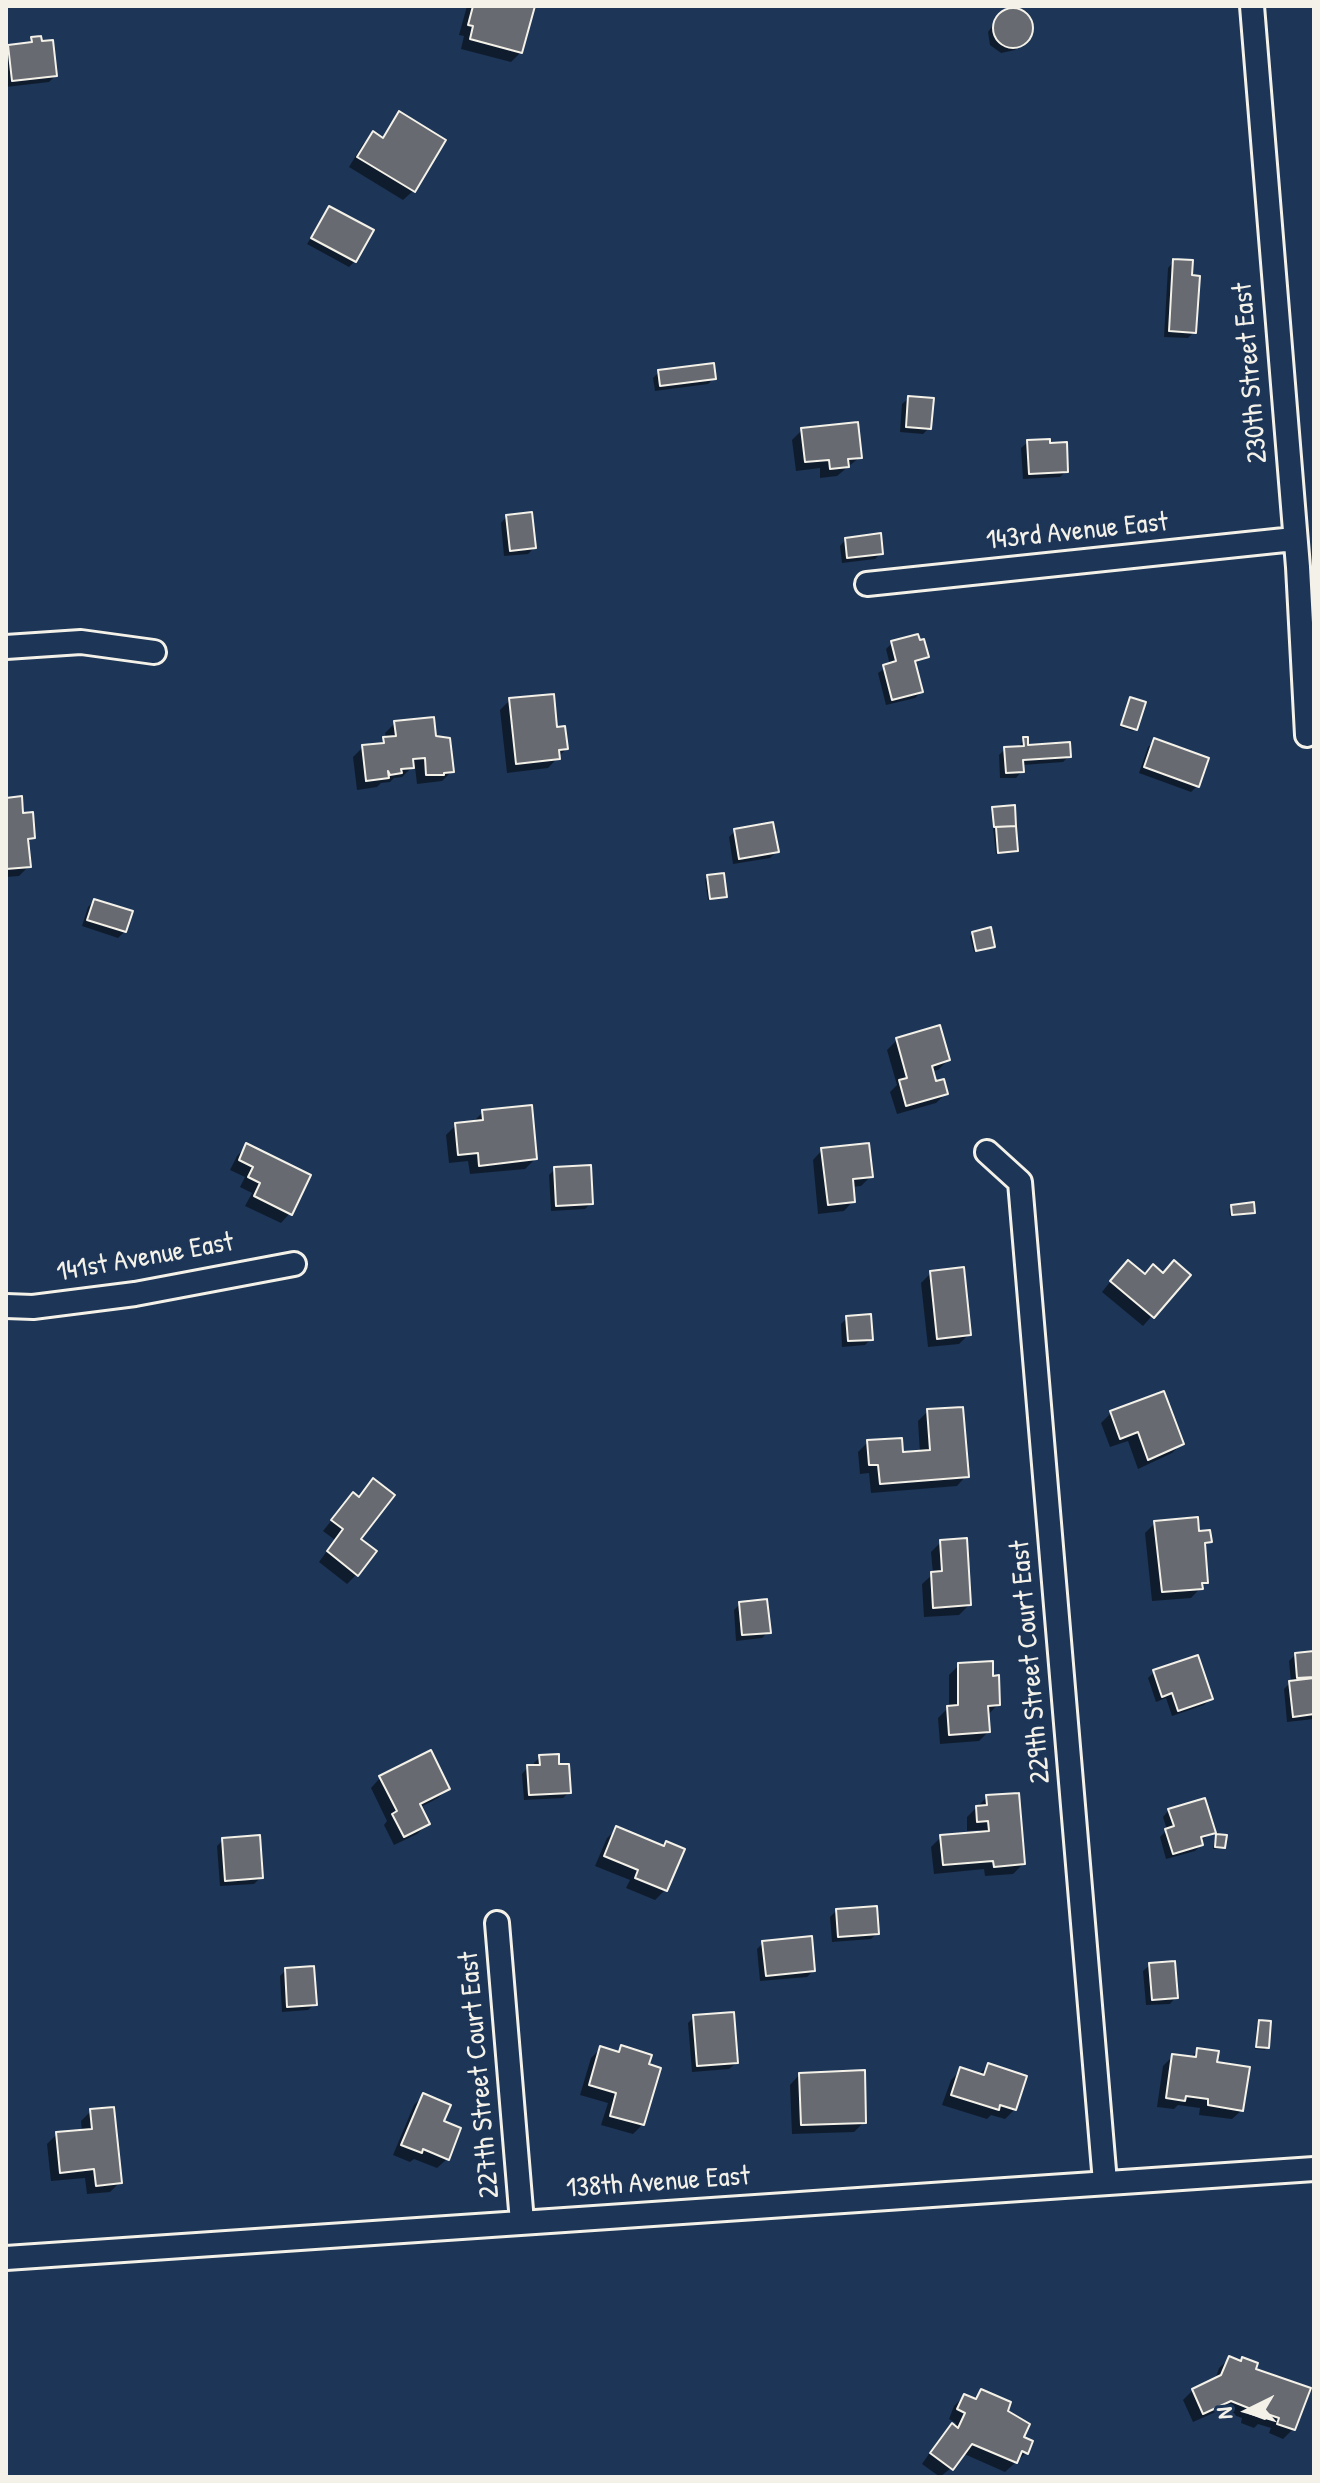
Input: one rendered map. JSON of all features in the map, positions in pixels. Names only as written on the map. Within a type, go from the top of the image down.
[{"type":"street","name":"230th Street East","points":[[1252,6],[1294,539],[1306,566],[1307,735]]},
{"type":"street","name":"143rd Avenue East","points":[[867,584],[1294,539]]},
{"type":"street","points":[[6,647],[81,642],[154,652]]},
{"type":"street","name":"229th Street Court East","points":[[987,1152],[1020,1182],[1105,2182]]},
{"type":"street","name":"141st Avenue East","points":[[6,1306],[33,1307],[135,1294],[294,1264]]},
{"type":"street","name":"227th Street Court East","points":[[497,1923],[522,2222]]},
{"type":"street","name":"138th Avenue East","points":[[6,2258],[1314,2169]]},
{"type":"building","points":[[473,6],[535,6],[522,53],[470,39],[473,26],[468,25]]},
{"type":"building","points":[[1013,8],[1027,14],[1033,28],[1027,42],[1013,48],[999,42],[993,28],[999,14]]},
{"type":"building","points":[[41,36],[42,41],[53,40],[57,76],[12,81],[8,45],[32,42],[31,37]]},
{"type":"building","points":[[399,111],[446,140],[415,192],[357,157],[373,131],[383,138]]},
{"type":"building","points":[[329,206],[374,230],[356,262],[311,238]]},
{"type":"building","points":[[1173,259],[1193,260],[1192,275],[1200,276],[1196,333],[1169,331]]},
{"type":"building","points":[[714,363],[716,379],[660,386],[658,370]]},
{"type":"building","points":[[908,396],[934,398],[931,429],[906,427]]},
{"type":"building","points":[[858,422],[862,458],[848,459],[849,467],[830,469],[829,460],[805,462],[801,428]]},
{"type":"building","points":[[1050,439],[1050,443],[1067,442],[1068,472],[1029,474],[1027,440]]},
{"type":"building","points":[[532,512],[536,548],[510,551],[506,515]]},
{"type":"building","points":[[881,533],[883,554],[847,558],[845,538]]},
{"type":"building","points":[[918,634],[920,640],[924,639],[929,657],[915,661],[923,692],[892,700],[883,665],[896,661],[891,641]]},
{"type":"building","points":[[554,694],[557,727],[565,726],[568,749],[559,750],[560,759],[516,764],[509,698]]},
{"type":"building","points":[[1130,697],[1146,702],[1137,730],[1121,725]]},
{"type":"building","points":[[434,717],[436,736],[450,738],[454,772],[426,775],[425,758],[413,759],[414,768],[401,769],[402,773],[390,775],[388,771],[389,778],[366,781],[362,745],[384,743],[383,737],[396,736],[394,721]]},
{"type":"building","points":[[1023,737],[1028,737],[1028,745],[1070,742],[1071,757],[1023,760],[1024,772],[1006,773],[1004,747],[1024,746]]},
{"type":"building","points":[[1154,738],[1209,758],[1199,787],[1144,767]]},
{"type":"building","points":[[22,796],[23,813],[33,812],[35,838],[28,839],[31,867],[6,869],[6,798]]},
{"type":"building","points":[[1015,805],[1016,826],[994,827],[992,807]]},
{"type":"building","points":[[773,822],[779,852],[739,859],[734,829]]},
{"type":"building","points":[[1016,826],[1018,851],[998,853],[996,827]]},
{"type":"building","points":[[724,873],[727,897],[710,899],[707,875]]},
{"type":"building","points":[[94,899],[133,911],[126,932],[87,920]]},
{"type":"building","points":[[991,927],[995,947],[976,951],[972,932]]},
{"type":"building","points":[[940,1025],[950,1060],[932,1066],[936,1081],[944,1079],[948,1094],[906,1106],[899,1080],[907,1078],[896,1038]]},
{"type":"building","points":[[532,1105],[537,1159],[479,1166],[478,1153],[458,1155],[455,1123],[483,1120],[482,1110]]},
{"type":"building","points":[[246,1143],[311,1175],[292,1215],[254,1196],[260,1183],[248,1177],[253,1167],[239,1160]]},
{"type":"building","points":[[869,1143],[873,1177],[853,1179],[855,1202],[828,1205],[821,1148]]},
{"type":"building","points":[[591,1165],[593,1204],[556,1206],[554,1167]]},
{"type":"building","points":[[1254,1202],[1255,1213],[1232,1215],[1231,1205]]},
{"type":"building","points":[[1128,1260],[1145,1274],[1153,1264],[1163,1273],[1174,1260],[1191,1275],[1154,1318],[1110,1281]]},
{"type":"building","points":[[964,1267],[971,1335],[937,1339],[930,1271]]},
{"type":"building","points":[[871,1314],[873,1340],[848,1341],[846,1316]]},
{"type":"building","points":[[1164,1391],[1184,1444],[1148,1460],[1138,1432],[1120,1439],[1110,1411]]},
{"type":"building","points":[[963,1407],[969,1477],[880,1484],[878,1465],[869,1465],[867,1440],[902,1438],[903,1452],[930,1450],[927,1409]]},
{"type":"building","points":[[373,1478],[395,1495],[361,1539],[377,1551],[358,1576],[327,1551],[343,1529],[331,1520],[353,1492],[359,1497]]},
{"type":"building","points":[[1198,1517],[1199,1531],[1210,1530],[1212,1542],[1205,1543],[1208,1583],[1202,1583],[1203,1589],[1162,1592],[1154,1521]]},
{"type":"building","points":[[967,1538],[971,1605],[933,1608],[931,1572],[942,1571],[940,1540]]},
{"type":"building","points":[[767,1599],[771,1633],[742,1635],[739,1602]]},
{"type":"building","points":[[1314,1651],[1314,1677],[1297,1678],[1295,1653]]},
{"type":"building","points":[[1198,1655],[1213,1699],[1178,1711],[1172,1693],[1162,1697],[1153,1670]]},
{"type":"building","points":[[993,1661],[993,1676],[999,1675],[1000,1705],[988,1706],[990,1732],[949,1735],[947,1706],[958,1705],[958,1663]]},
{"type":"building","points":[[1314,1678],[1314,1714],[1293,1717],[1289,1681]]},
{"type":"building","points":[[431,1750],[450,1789],[420,1804],[430,1824],[404,1837],[392,1814],[397,1811],[379,1776]]},
{"type":"building","points":[[559,1754],[559,1764],[569,1764],[571,1793],[529,1795],[527,1765],[540,1765],[539,1755]]},
{"type":"building","points":[[1019,1793],[1025,1864],[994,1867],[993,1861],[943,1865],[940,1835],[989,1831],[988,1821],[977,1822],[976,1806],[987,1805],[986,1795]]},
{"type":"building","points":[[1205,1798],[1216,1833],[1201,1837],[1203,1845],[1173,1854],[1165,1829],[1174,1826],[1168,1809]]},
{"type":"building","points":[[616,1826],[664,1846],[666,1841],[685,1849],[667,1891],[635,1878],[638,1870],[604,1856]]},
{"type":"building","points":[[1216,1834],[1227,1835],[1225,1848],[1215,1847]]},
{"type":"building","points":[[260,1835],[263,1878],[225,1881],[222,1838]]},
{"type":"building","points":[[877,1906],[879,1934],[838,1937],[836,1909]]},
{"type":"building","points":[[812,1936],[815,1971],[766,1976],[762,1941]]},
{"type":"building","points":[[1175,1961],[1178,1998],[1152,2000],[1149,1963]]},
{"type":"building","points":[[314,1966],[317,2005],[287,2007],[285,1968]]},
{"type":"building","points":[[734,2012],[738,2063],[697,2066],[693,2015]]},
{"type":"building","points":[[1259,2020],[1271,2021],[1269,2048],[1256,2047]]},
{"type":"building","points":[[621,2045],[652,2055],[649,2064],[661,2068],[644,2125],[610,2116],[616,2093],[589,2085],[600,2046],[619,2052]]},
{"type":"building","points":[[1197,2048],[1219,2051],[1217,2062],[1250,2067],[1243,2111],[1208,2105],[1208,2099],[1186,2096],[1185,2101],[1166,2098],[1172,2054],[1196,2057]]},
{"type":"building","points":[[988,2063],[1027,2076],[1016,2110],[1000,2105],[999,2110],[951,2095],[960,2067],[984,2075]]},
{"type":"building","points":[[865,2070],[866,2123],[801,2125],[799,2073]]},
{"type":"building","points":[[423,2093],[451,2105],[444,2121],[461,2128],[449,2160],[423,2149],[422,2153],[401,2145]]},
{"type":"building","points":[[114,2107],[122,2183],[96,2186],[94,2169],[60,2173],[56,2132],[92,2129],[90,2109]]},
{"type":"building","points":[[1229,2356],[1258,2363],[1256,2369],[1311,2388],[1295,2430],[1277,2424],[1279,2418],[1267,2414],[1265,2419],[1231,2401],[1203,2414],[1192,2389],[1221,2375]]},
{"type":"building","points":[[981,2389],[1011,2402],[1008,2411],[1030,2424],[1024,2437],[1033,2441],[1028,2454],[1022,2451],[1017,2463],[972,2444],[953,2470],[930,2453],[952,2423],[958,2428],[965,2413],[957,2409],[964,2394],[976,2399]]}]
